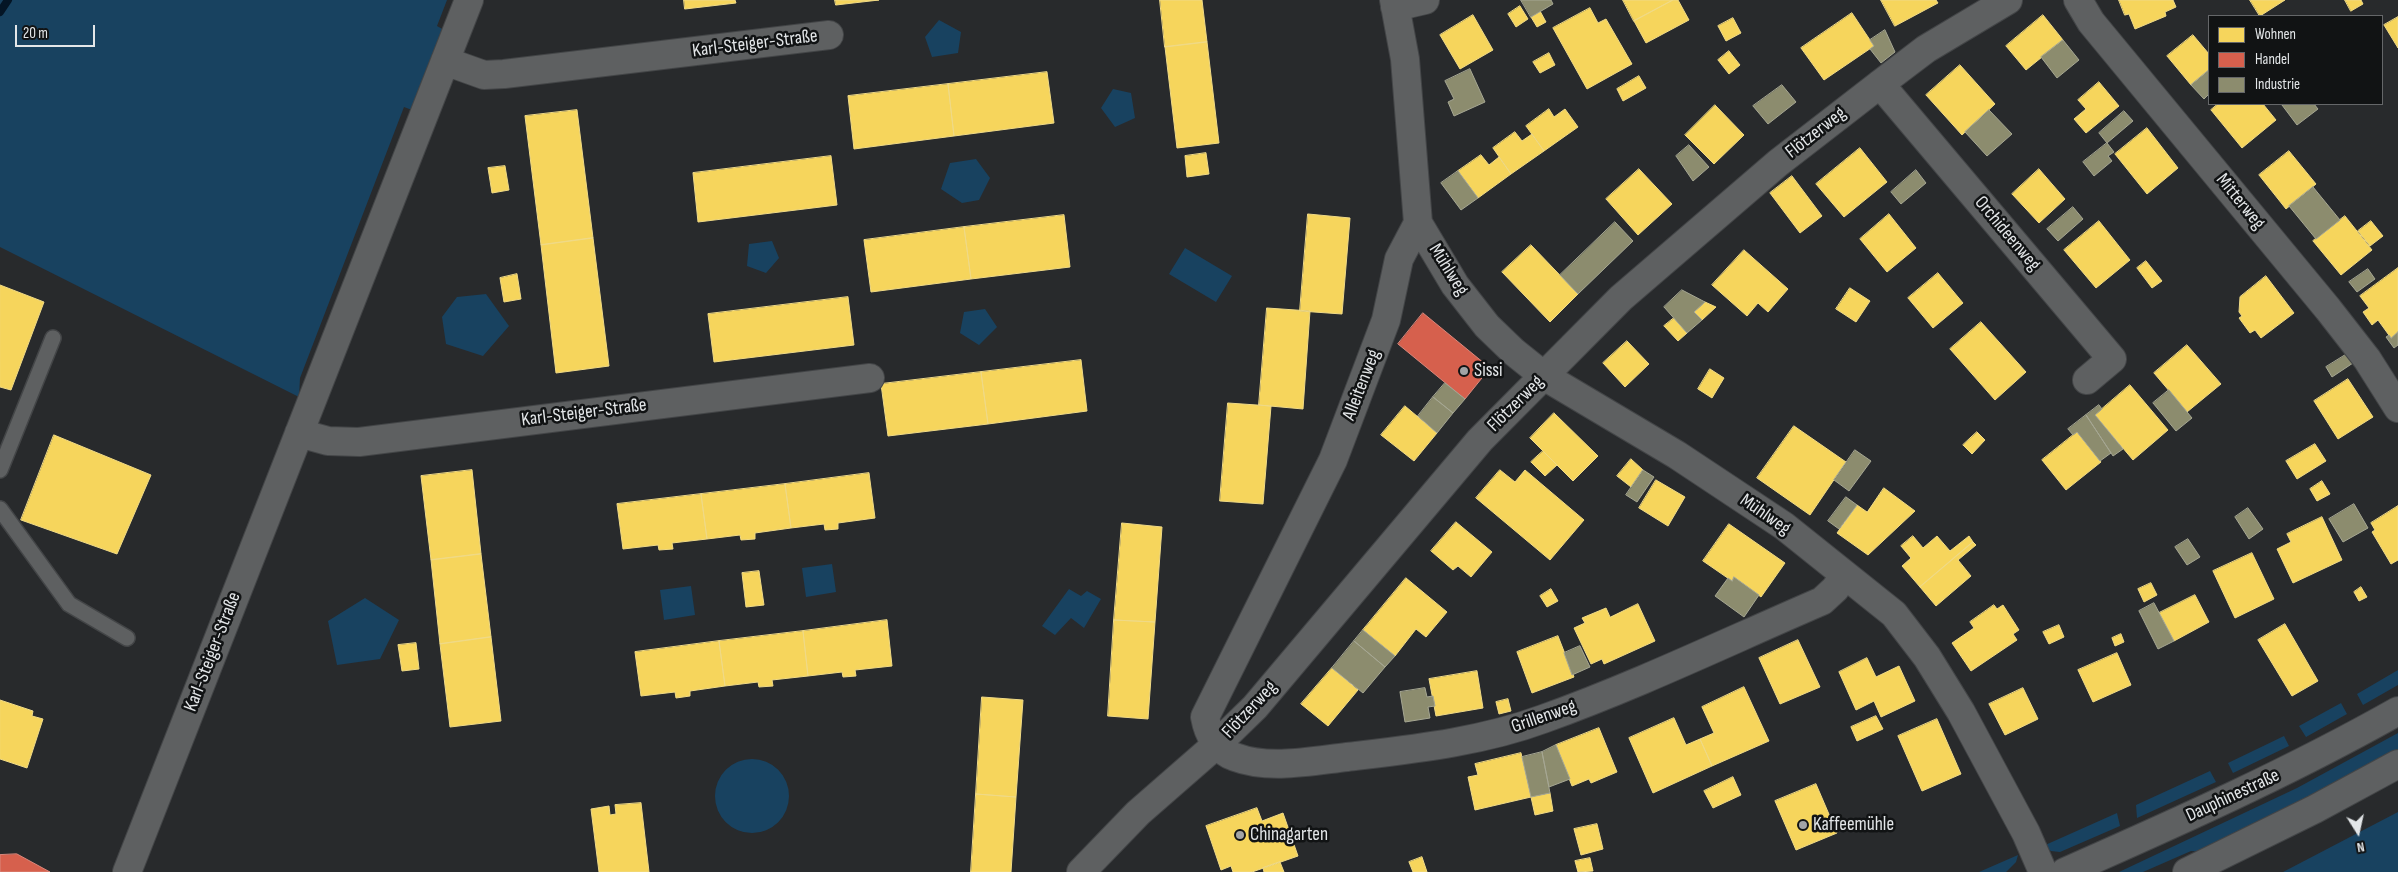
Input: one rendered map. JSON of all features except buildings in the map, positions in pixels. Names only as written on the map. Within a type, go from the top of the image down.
[{"type":"street","name":"Karl-Steiger-Straße","points":[[127,872],[470,0]]},
{"type":"street","points":[[1418,223],[1405,59],[1395,4],[1425,0]]},
{"type":"street","name":"Flötzerweg","points":[[1081,872],[1138,813],[1217,744],[1273,686],[1480,440],[1647,274],[1778,163],[1926,49],[2008,0]]},
{"type":"street","name":"Mitterweg","points":[[2078,0],[2092,22],[2328,309],[2367,359],[2398,408]]},
{"type":"street","name":"Karl-Steiger-Straße","points":[[445,61],[484,75],[829,35]]},
{"type":"street","name":"Orchideenweg","points":[[1880,84],[2112,359],[2088,380]]},
{"type":"street","name":"Mühlweg","points":[[1418,223],[1455,285],[1487,326],[1544,376],[1678,455],[1784,526],[1894,614],[1927,657],[1960,712],[2026,833],[2043,872]]},
{"type":"street","name":"Alleitenweg","points":[[1217,744],[1208,734],[1205,717],[1332,460],[1386,320],[1398,259],[1418,223]]},
{"type":"street","name":"Karl-Steiger-Straße","points":[[299,433],[328,441],[359,442],[870,378]]},
{"type":"street","name":"Grillenweg","points":[[1217,744],[1234,757],[1268,763],[1310,761],[1407,750],[1469,739],[1525,724],[1607,694],[1822,601],[1835,590],[1845,575]]},
{"type":"street","name":"Dauphinestraße","points":[[2065,872],[2175,824],[2282,773],[2398,710]]},
{"type":"street","points":[[2187,872],[2315,809],[2398,764]]},
{"type":"lane","points":[[0,470],[53,338]]},
{"type":"lane","points":[[0,509],[69,604],[127,638]]},
{"type":"shaded area","points":[[0,0],[447,0],[437,26],[444,30],[412,110],[404,107],[300,378],[299,397],[0,247]]},
{"type":"shaded area","points":[[939,20],[961,32],[958,53],[932,57],[925,37]]},
{"type":"shaded area","points":[[1113,89],[1131,93],[1135,118],[1115,127],[1101,108]]},
{"type":"shaded area","points":[[976,159],[990,178],[979,200],[962,203],[941,189],[950,163]]},
{"type":"shaded area","points":[[772,241],[779,258],[766,273],[747,266],[749,244]]},
{"type":"shaded area","points":[[1185,248],[1232,276],[1216,302],[1169,274]]},
{"type":"shaded area","points":[[486,294],[509,326],[483,356],[446,344],[442,317],[457,297]]},
{"type":"shaded area","points":[[985,309],[997,327],[979,345],[960,333],[964,312]]},
{"type":"shaded area","points":[[832,564],[836,592],[806,597],[802,568]]},
{"type":"shaded area","points":[[691,586],[695,615],[664,620],[660,590]]},
{"type":"shaded area","points":[[1069,589],[1081,596],[1087,591],[1101,599],[1084,628],[1071,618],[1055,635],[1042,626]]},
{"type":"shaded area","points":[[365,598],[399,620],[380,659],[337,665],[328,621]]},
{"type":"shaded area","points":[[2398,670],[2398,685],[2363,705],[2357,694]]},
{"type":"shaded area","points":[[2341,703],[2347,714],[2306,737],[2299,726]]},
{"type":"shaded area","points":[[2398,733],[2398,752],[2205,852],[2191,851],[2143,872],[2119,872],[2297,788]]},
{"type":"shaded area","points":[[2284,736],[2289,746],[2233,773],[2228,763]]},
{"type":"shaded area","points":[[752,759],[773,765],[783,775],[789,796],[783,817],[773,827],[752,833],[731,827],[721,817],[715,796],[721,775],[731,765]]},
{"type":"shaded area","points":[[2210,771],[2216,782],[2137,818],[2136,805]]},
{"type":"shaded area","points":[[2398,812],[2398,872],[2283,872]]},
{"type":"shaded area","points":[[2117,813],[2120,826],[2060,852],[2051,851],[2043,846]]},
{"type":"shaded area","points":[[2018,855],[2016,862],[2006,872],[1979,872]]},
{"type":"waterway","points":[[0,12],[8,0]]},
{"type":"place","name":"Sissi","points":[[1464,371]]},
{"type":"place","name":"Kaffeemühle","points":[[1803,825]]},
{"type":"place","name":"Chinagarten","points":[[1240,835]]}]
